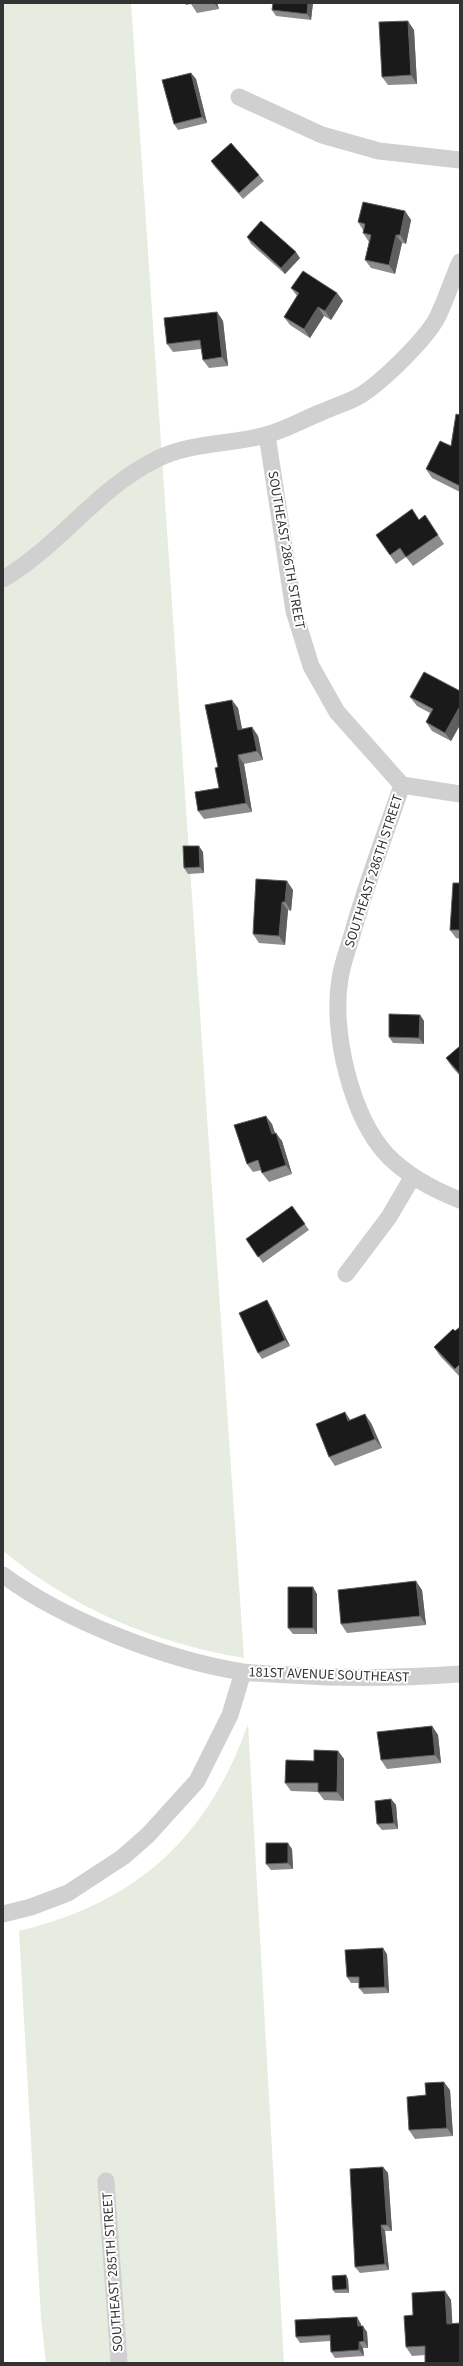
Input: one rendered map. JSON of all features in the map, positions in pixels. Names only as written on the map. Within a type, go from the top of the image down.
[{"type":"street","points":[[239,98],[322,135],[379,151],[460,160]]},
{"type":"street","points":[[3,579],[25,566],[114,486],[145,465],[178,450],[267,435],[361,395],[410,352],[436,318],[460,262]]},
{"type":"street","name":"SOUTHEAST 286TH STREET","points":[[267,435],[294,611],[311,666],[337,712],[402,785],[361,905],[340,979],[338,1017],[343,1055],[352,1088],[368,1127],[388,1156],[412,1176],[436,1191],[460,1200]]},
{"type":"street","points":[[402,785],[460,794]]},
{"type":"street","points":[[346,1274],[389,1217],[412,1176]]},
{"type":"street","name":"181ST AVENUE SOUTHEAST","points":[[3,1575],[24,1591],[75,1617],[130,1640],[188,1660],[243,1672],[397,1679],[460,1674]]},
{"type":"street","points":[[3,1914],[30,1907],[68,1893],[123,1857],[148,1835],[197,1781],[230,1715],[243,1672]]},
{"type":"street","name":"SOUTHEAST 285TH STREET","points":[[106,2181],[119,2363]]},
{"type":"shaded area","points":[[3,3],[131,3],[244,1658],[178,1643],[116,1621],[58,1590],[30,1572],[3,1551]]},
{"type":"shaded area","points":[[248,1724],[284,2363],[46,2363],[41,2318],[19,1931],[61,1919],[99,1903],[132,1883],[162,1860],[189,1832],[212,1800],[231,1764]]},
{"type":"building","points":[[273,3],[308,3],[307,14],[272,10]]},
{"type":"building","points":[[408,21],[411,75],[382,77],[379,22]]},
{"type":"building","points":[[191,73],[202,117],[174,124],[162,80]]},
{"type":"building","points":[[231,143],[259,175],[239,193],[211,161]]},
{"type":"building","points":[[363,202],[405,211],[400,235],[396,235],[389,265],[365,260],[371,235],[363,233],[365,224],[358,222]]},
{"type":"building","points":[[261,221],[296,252],[281,268],[247,237]]},
{"type":"building","points":[[303,271],[337,293],[325,311],[318,307],[304,329],[284,317],[299,293],[291,288]]},
{"type":"building","points":[[217,312],[222,357],[203,360],[200,340],[167,344],[164,318]]},
{"type":"building","points":[[456,414],[460,415],[460,486],[426,469],[440,441],[451,446]]},
{"type":"building","points":[[412,509],[419,520],[425,515],[438,535],[406,557],[400,548],[390,555],[376,535]]},
{"type":"building","points":[[424,672],[460,691],[460,706],[445,733],[426,722],[433,709],[410,697]]},
{"type":"building","points":[[232,700],[238,730],[252,727],[257,751],[238,755],[246,803],[198,811],[195,792],[219,788],[215,768],[218,767],[205,705]]},
{"type":"building","points":[[183,846],[199,846],[200,867],[184,868]]},
{"type":"building","points":[[256,879],[287,881],[285,902],[282,902],[279,936],[253,934]]},
{"type":"building","points":[[453,883],[460,883],[460,930],[450,930]]},
{"type":"building","points":[[389,1014],[420,1015],[419,1038],[389,1037]]},
{"type":"building","points":[[460,1046],[460,1074],[446,1058]]},
{"type":"building","points":[[266,1116],[272,1134],[276,1133],[286,1165],[262,1173],[258,1160],[247,1164],[234,1125]]},
{"type":"building","points":[[292,1206],[305,1224],[258,1257],[246,1239]]},
{"type":"building","points":[[267,1300],[285,1340],[258,1353],[239,1313]]},
{"type":"building","points":[[460,1327],[460,1364],[455,1369],[434,1347],[453,1329],[455,1331]]},
{"type":"building","points":[[345,1412],[348,1421],[365,1414],[375,1439],[329,1457],[316,1424]]},
{"type":"building","points":[[416,1581],[420,1616],[341,1624],[338,1590]]},
{"type":"building","points":[[288,1587],[313,1587],[313,1628],[288,1628]]},
{"type":"building","points":[[432,1726],[435,1755],[381,1760],[377,1732]]},
{"type":"building","points":[[314,1750],[338,1751],[337,1792],[318,1792],[318,1783],[285,1783],[286,1760],[314,1761]]},
{"type":"building","points":[[391,1799],[394,1823],[377,1824],[375,1801]]},
{"type":"building","points":[[266,1843],[288,1843],[288,1863],[266,1864]]},
{"type":"building","points":[[383,1948],[385,1987],[359,1988],[359,1977],[347,1977],[345,1950]]},
{"type":"building","points":[[444,2082],[447,2128],[409,2130],[407,2097],[426,2095],[425,2083]]},
{"type":"building","points":[[383,2167],[387,2225],[381,2225],[385,2264],[355,2267],[350,2169]]},
{"type":"building","points":[[346,2275],[347,2289],[333,2290],[332,2276]]},
{"type":"building","points":[[445,2291],[447,2324],[460,2323],[460,2363],[425,2363],[425,2346],[406,2347],[404,2316],[413,2315],[412,2293]]},
{"type":"building","points":[[357,2317],[358,2326],[363,2326],[364,2341],[359,2342],[359,2350],[331,2352],[330,2335],[296,2337],[295,2320]]}]
